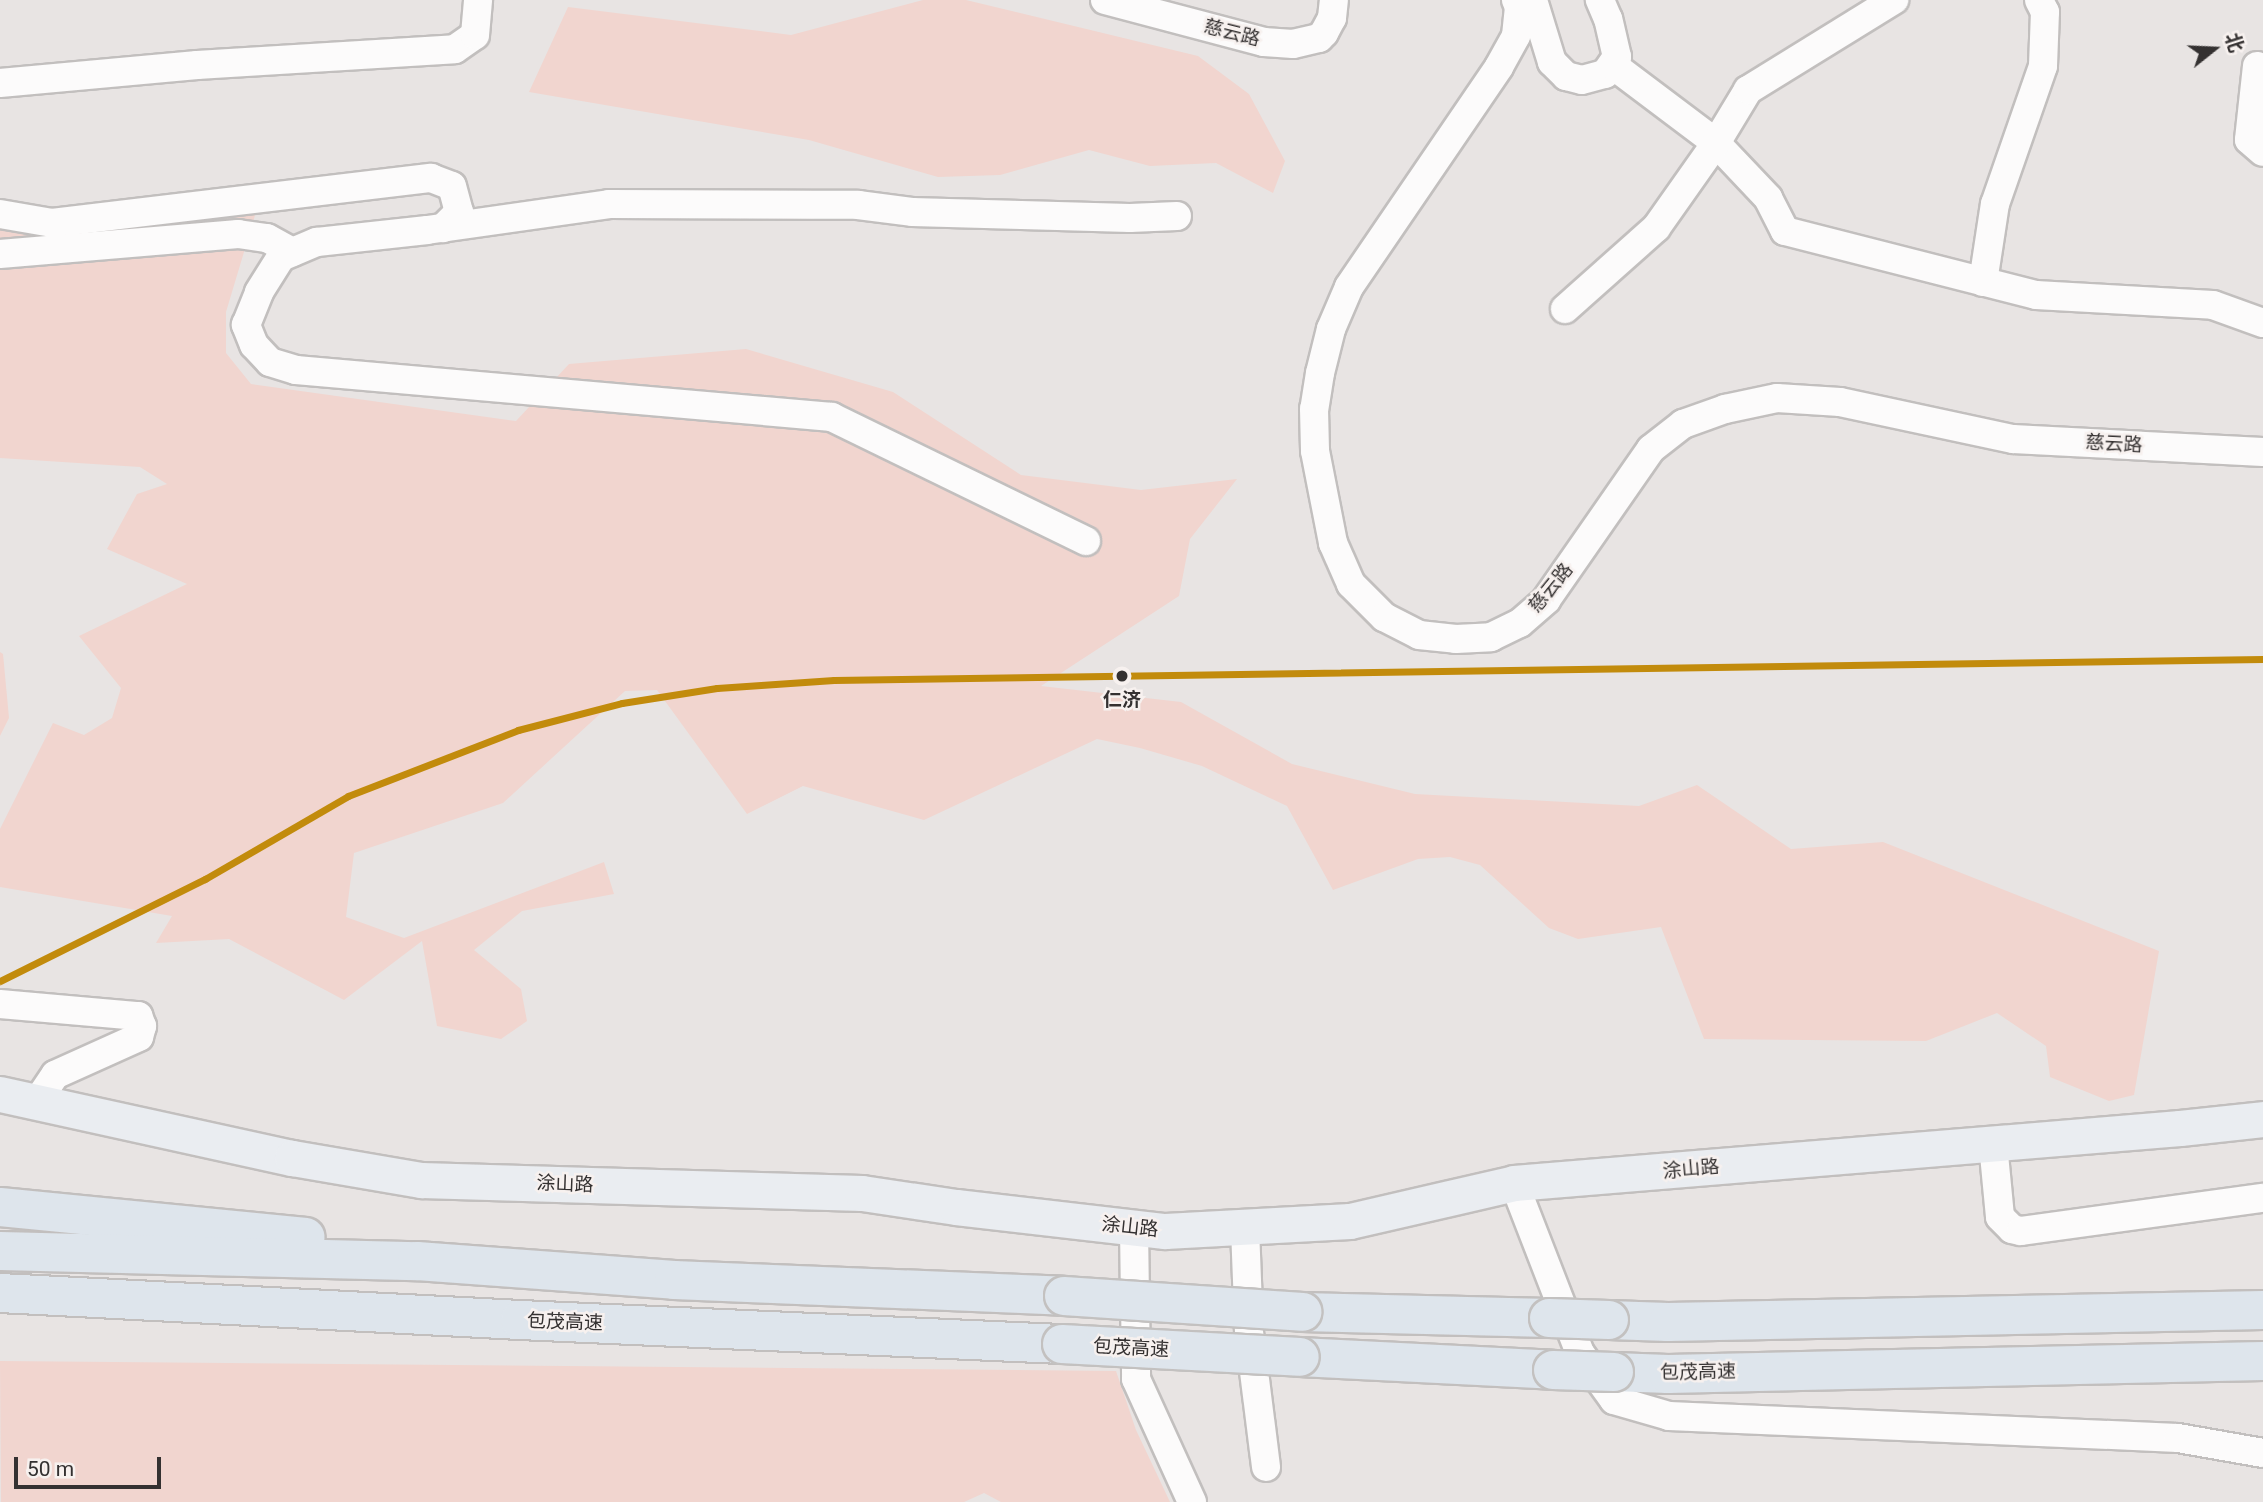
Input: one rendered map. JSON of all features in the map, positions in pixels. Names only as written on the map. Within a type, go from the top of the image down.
[{"type":"highway","points":[[0,1207],[244,1229],[586,1274]]},
{"type":"highway","points":[[0,1251],[417,1261],[674,1280],[1064,1296],[1303,1312],[1682,1322],[2263,1310]]},
{"type":"highway","name":"包茂高速","points":[[0,1293],[520,1321],[1668,1374],[2263,1361]]},
{"type":"highway","points":[[0,1311],[520,1321]]},
{"type":"main road","name":"涂山路","points":[[0,1094],[292,1158],[421,1180],[862,1193],[1165,1231],[1349,1221],[1514,1183],[2263,1119]]},
{"type":"street","points":[[0,83],[197,65],[455,49],[475,35],[478,0]]},
{"type":"street","name":"慈云路","points":[[1105,0],[1264,42],[1293,44],[1324,33],[1332,18],[1334,0]]},
{"type":"street","name":"慈云路","points":[[1516,0],[1516,36],[1499,67],[1349,287],[1331,328],[1320,373],[1314,409],[1315,451],[1333,543],[1351,584],[1384,617],[1419,635],[1456,639],[1491,637],[1521,623],[1546,600],[1650,449],[1683,424],[1725,409],[1777,398],[1840,402],[2013,439],[2263,452]]},
{"type":"street","points":[[1533,0],[1552,62],[1566,76],[1582,80],[1594,79],[1614,66],[1617,57],[1608,19],[1600,0]]},
{"type":"street","points":[[1565,309],[1656,228],[1716,143],[1748,90],[1894,0]]},
{"type":"street","points":[[1983,282],[1995,204],[2043,66],[2045,12],[2039,0]]},
{"type":"street","points":[[1614,66],[1716,143],[1768,198],[1785,231],[2036,295],[2213,305],[2263,323]]},
{"type":"street","points":[[2257,66],[2249,140],[2263,152]]},
{"type":"street","points":[[0,214],[52,223],[431,178],[452,186],[459,212],[443,228]]},
{"type":"street","points":[[1086,541],[832,417],[296,370],[270,362],[254,345],[246,325],[259,292],[281,257],[317,242],[443,228],[609,204],[858,205],[912,212],[1130,218],[1177,216]]},
{"type":"street","points":[[0,254],[238,234],[267,238],[292,253]]},
{"type":"street","points":[[0,1004],[138,1016],[142,1026],[139,1037],[55,1075],[37,1102]]},
{"type":"street","points":[[1993,1144],[2000,1217],[2012,1229],[2021,1231],[2263,1198]]},
{"type":"street","points":[[1514,1183],[1580,1353],[1614,1400],[1669,1416],[2178,1438],[2263,1453]]},
{"type":"street","points":[[1134,1228],[1136,1379],[1192,1502]]},
{"type":"street","points":[[1245,1228],[1249,1332],[1266,1467]]},
{"type":"shaded area","points":[[923,0],[966,0],[1198,56],[1249,94],[1285,161],[1273,193],[1216,163],[1150,166],[1089,150],[1000,175],[938,177],[809,140],[529,92],[568,7],[791,35]]},
{"type":"shaded area","points":[[265,182],[226,312],[226,353],[251,384],[516,421],[569,364],[746,349],[893,392],[1021,475],[1141,490],[1237,479],[1190,539],[1179,596],[1041,686],[1181,702],[1292,764],[1415,794],[1639,806],[1697,785],[1791,849],[1883,842],[2159,951],[2134,1095],[2109,1101],[2050,1077],[2046,1046],[1997,1013],[1926,1041],[1704,1039],[1661,927],[1578,939],[1549,928],[1480,865],[1450,857],[1418,859],[1333,890],[1287,806],[1202,766],[1097,739],[924,820],[803,786],[747,814],[657,690],[625,691],[503,803],[354,853],[346,917],[404,938],[604,862],[614,894],[522,911],[474,950],[521,989],[527,1021],[501,1039],[437,1026],[422,941],[344,1000],[229,939],[156,943],[172,916],[0,887],[0,829],[53,723],[84,735],[112,718],[121,688],[79,636],[187,584],[107,549],[137,494],[167,484],[140,467],[0,458],[0,212],[32,204],[80,215]]},
{"type":"shaded area","points":[[0,652],[3,654],[9,718],[0,736]]},
{"type":"shaded area","points":[[0,1361],[1116,1371],[1136,1430],[1170,1502],[1001,1502],[984,1493],[964,1502],[1,1502]]},
{"type":"transit line","points":[[0,981],[205,879],[348,796],[518,730],[622,703],[717,688],[834,680],[2263,659]]},
{"type":"place","name":"仁济","points":[[1122,676]]}]
